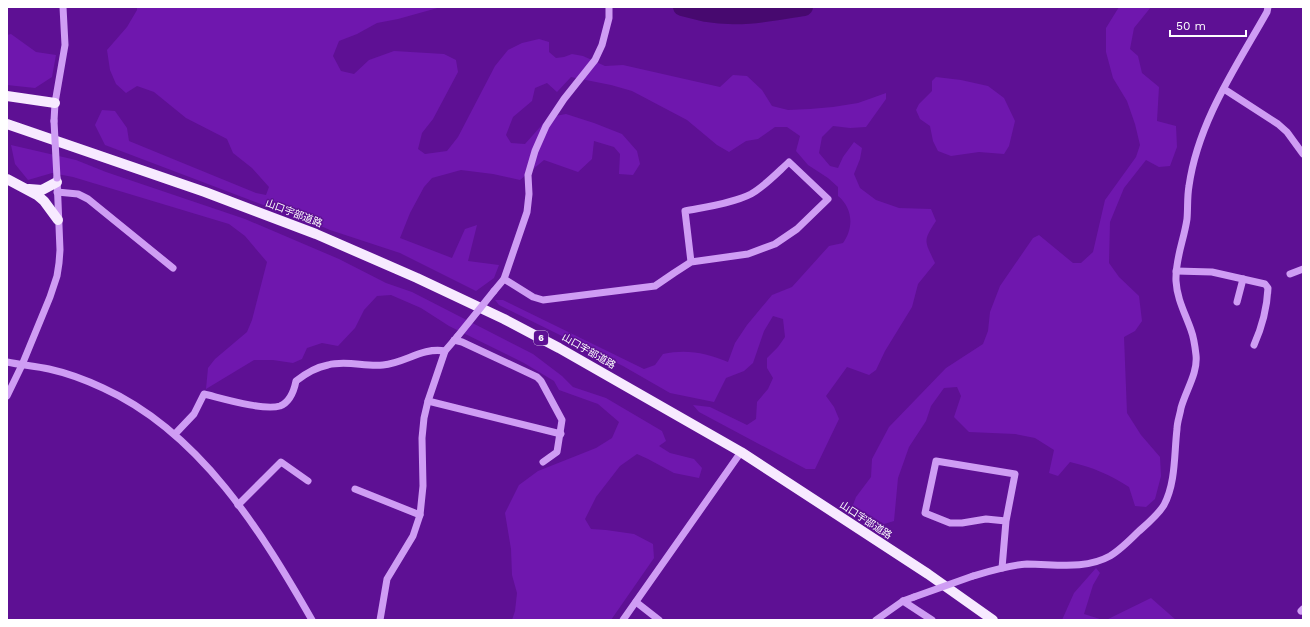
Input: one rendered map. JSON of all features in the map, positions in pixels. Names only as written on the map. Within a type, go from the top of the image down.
[{"type":"main road","points":[[7,96],[55,103]]},
{"type":"main road","name":"山口宇部道路","points":[[7,124],[48,139],[142,169],[316,234],[417,278],[504,319],[559,348],[741,452],[928,574],[993,620]]},
{"type":"main road","name":"山口宇部道路","points":[[7,130],[48,139]]},
{"type":"main road","points":[[7,179],[37,195],[44,201],[58,220]]},
{"type":"main road","points":[[26,188],[42,190],[57,184]]},
{"type":"street","points":[[7,396],[22,365],[50,297],[57,276],[59,264],[60,250],[54,121],[55,103],[65,45],[63,7]]},
{"type":"street","points":[[380,620],[387,579],[413,536],[420,515],[423,486],[422,438],[424,418],[428,401],[445,351],[504,279],[527,212],[529,194],[528,175],[534,151],[546,126],[564,99],[595,60],[602,45],[609,18],[609,7]]},
{"type":"street","points":[[876,620],[902,600],[991,570],[1025,564],[1068,565],[1087,564],[1102,560],[1112,555],[1150,521],[1163,507],[1173,476],[1177,427],[1182,404],[1195,371],[1197,357],[1193,337],[1177,293],[1176,272],[1178,255],[1187,219],[1189,186],[1196,152],[1206,126],[1224,89],[1267,12],[1268,7]]},
{"type":"street","points":[[1224,89],[1278,124],[1287,132],[1303,154]]},
{"type":"street","points":[[504,279],[533,297],[543,300],[655,286],[691,262],[748,254],[775,244],[797,229],[828,199],[789,162],[766,184],[750,194],[724,204],[685,212],[691,262]]},
{"type":"street","points":[[57,184],[88,199],[173,268]]},
{"type":"street","points":[[1290,274],[1303,269]]},
{"type":"street","points":[[1176,272],[1212,272],[1265,284],[1268,288],[1267,302],[1260,332],[1254,345]]},
{"type":"street","points":[[1236,302],[1243,279]]},
{"type":"street","points":[[455,338],[537,377],[541,381],[562,420],[557,452],[543,462]]},
{"type":"street","points":[[175,434],[194,414],[204,394],[241,404],[270,407],[279,406],[287,402],[294,391],[296,381],[328,364],[342,363],[384,365],[428,350],[445,351]]},
{"type":"street","points":[[7,362],[49,369],[104,388],[157,420],[175,434],[213,474],[238,505],[283,569],[312,620]]},
{"type":"street","points":[[428,401],[561,434]]},
{"type":"street","points":[[623,620],[741,452]]},
{"type":"street","points":[[1002,568],[1006,521],[1015,474],[936,461],[925,514],[950,523],[962,523],[986,519],[1006,521]]},
{"type":"street","points":[[238,505],[281,462],[308,481]]},
{"type":"street","points":[[355,489],[420,515]]},
{"type":"street","points":[[902,600],[932,620]]},
{"type":"street","points":[[636,602],[659,620]]},
{"type":"shaded area","points":[[137,7],[441,7],[398,19],[377,23],[357,34],[339,41],[333,56],[341,71],[354,74],[369,60],[394,51],[444,54],[456,60],[458,72],[433,119],[422,133],[418,149],[425,154],[447,151],[458,137],[495,66],[508,50],[522,43],[539,39],[549,42],[549,52],[556,58],[572,54],[583,56],[605,66],[623,65],[720,87],[733,75],[747,76],[762,90],[772,106],[788,110],[833,107],[858,103],[886,93],[886,99],[866,127],[850,128],[833,126],[822,137],[819,153],[830,166],[838,168],[843,157],[854,142],[862,148],[860,159],[854,174],[860,188],[876,200],[899,208],[931,209],[936,221],[926,242],[935,263],[918,284],[912,307],[885,351],[876,370],[869,375],[847,367],[826,396],[834,407],[839,419],[815,469],[806,469],[699,412],[693,405],[710,407],[747,425],[756,419],[757,402],[768,389],[773,378],[767,368],[767,358],[785,337],[783,319],[773,316],[764,331],[753,363],[744,371],[726,378],[714,402],[670,393],[623,366],[499,305],[495,300],[503,300],[644,369],[655,365],[663,354],[680,352],[712,356],[728,362],[735,343],[747,325],[772,295],[792,287],[829,246],[843,243],[849,231],[849,212],[847,206],[838,196],[838,187],[828,178],[808,165],[796,151],[800,136],[787,127],[775,127],[758,139],[746,141],[729,152],[717,145],[687,120],[632,91],[571,77],[557,92],[547,83],[535,88],[532,101],[513,117],[506,135],[511,143],[525,144],[549,117],[566,114],[622,134],[637,151],[640,164],[633,175],[619,174],[620,154],[614,147],[594,141],[592,159],[578,172],[544,160],[520,180],[493,174],[461,170],[432,178],[424,187],[410,213],[400,238],[452,258],[465,229],[477,225],[468,261],[499,265],[494,278],[476,291],[400,253],[330,230],[295,215],[274,209],[105,145],[95,125],[102,110],[115,111],[127,128],[129,141],[256,193],[266,195],[269,187],[252,168],[233,153],[227,139],[186,118],[154,92],[137,86],[126,93],[116,84],[110,70],[107,50],[127,27],[137,10]]},
{"type":"shaded area","points":[[1119,7],[1151,7],[1134,28],[1130,49],[1138,56],[1142,73],[1159,87],[1157,121],[1176,126],[1177,147],[1170,166],[1159,167],[1146,160],[1124,188],[1110,222],[1109,263],[1119,277],[1139,296],[1142,321],[1135,331],[1124,337],[1127,413],[1141,435],[1160,457],[1161,476],[1155,499],[1146,507],[1135,506],[1129,487],[1115,478],[1101,472],[1070,462],[1058,476],[1049,473],[1054,450],[1035,438],[1015,434],[969,432],[954,417],[961,396],[957,387],[944,388],[931,406],[926,421],[909,447],[898,478],[894,521],[884,524],[853,505],[856,497],[871,477],[872,459],[889,427],[946,368],[983,344],[988,331],[990,312],[1000,286],[1033,238],[1039,235],[1073,263],[1081,263],[1093,252],[1105,200],[1136,157],[1140,145],[1127,101],[1113,78],[1106,52],[1106,28]]},
{"type":"shaded area","points":[[11,34],[36,52],[56,55],[52,77],[35,88],[7,85],[7,35]]},
{"type":"shaded area","points":[[936,77],[961,80],[988,86],[1004,98],[1015,121],[1009,146],[1004,154],[979,152],[951,156],[938,151],[933,141],[930,126],[920,119],[916,110],[919,104],[932,91],[932,81]]},
{"type":"shaded area","points":[[11,145],[76,160],[106,172],[245,219],[339,259],[386,283],[412,292],[533,354],[562,376],[573,387],[606,398],[662,431],[666,441],[659,446],[670,453],[694,459],[702,468],[699,478],[674,473],[637,454],[620,466],[596,497],[585,519],[591,529],[634,534],[653,544],[654,558],[611,620],[512,620],[515,611],[517,593],[512,575],[511,549],[505,513],[519,485],[538,471],[596,448],[612,438],[619,422],[598,404],[559,390],[554,381],[524,363],[449,326],[421,308],[391,295],[377,296],[364,310],[355,328],[338,346],[322,343],[307,348],[302,359],[293,363],[273,360],[254,360],[206,389],[208,368],[215,359],[247,332],[252,320],[267,262],[245,236],[229,224],[73,177],[52,173],[28,180],[15,164]]},
{"type":"shaded area","points":[[1096,568],[1100,573],[1093,585],[1084,614],[1103,620],[1062,620],[1074,593]]},
{"type":"shaded area","points":[[1151,598],[1176,620],[1106,620]]},
{"type":"waterway","points":[[682,7],[718,15],[755,14],[804,7]]}]
